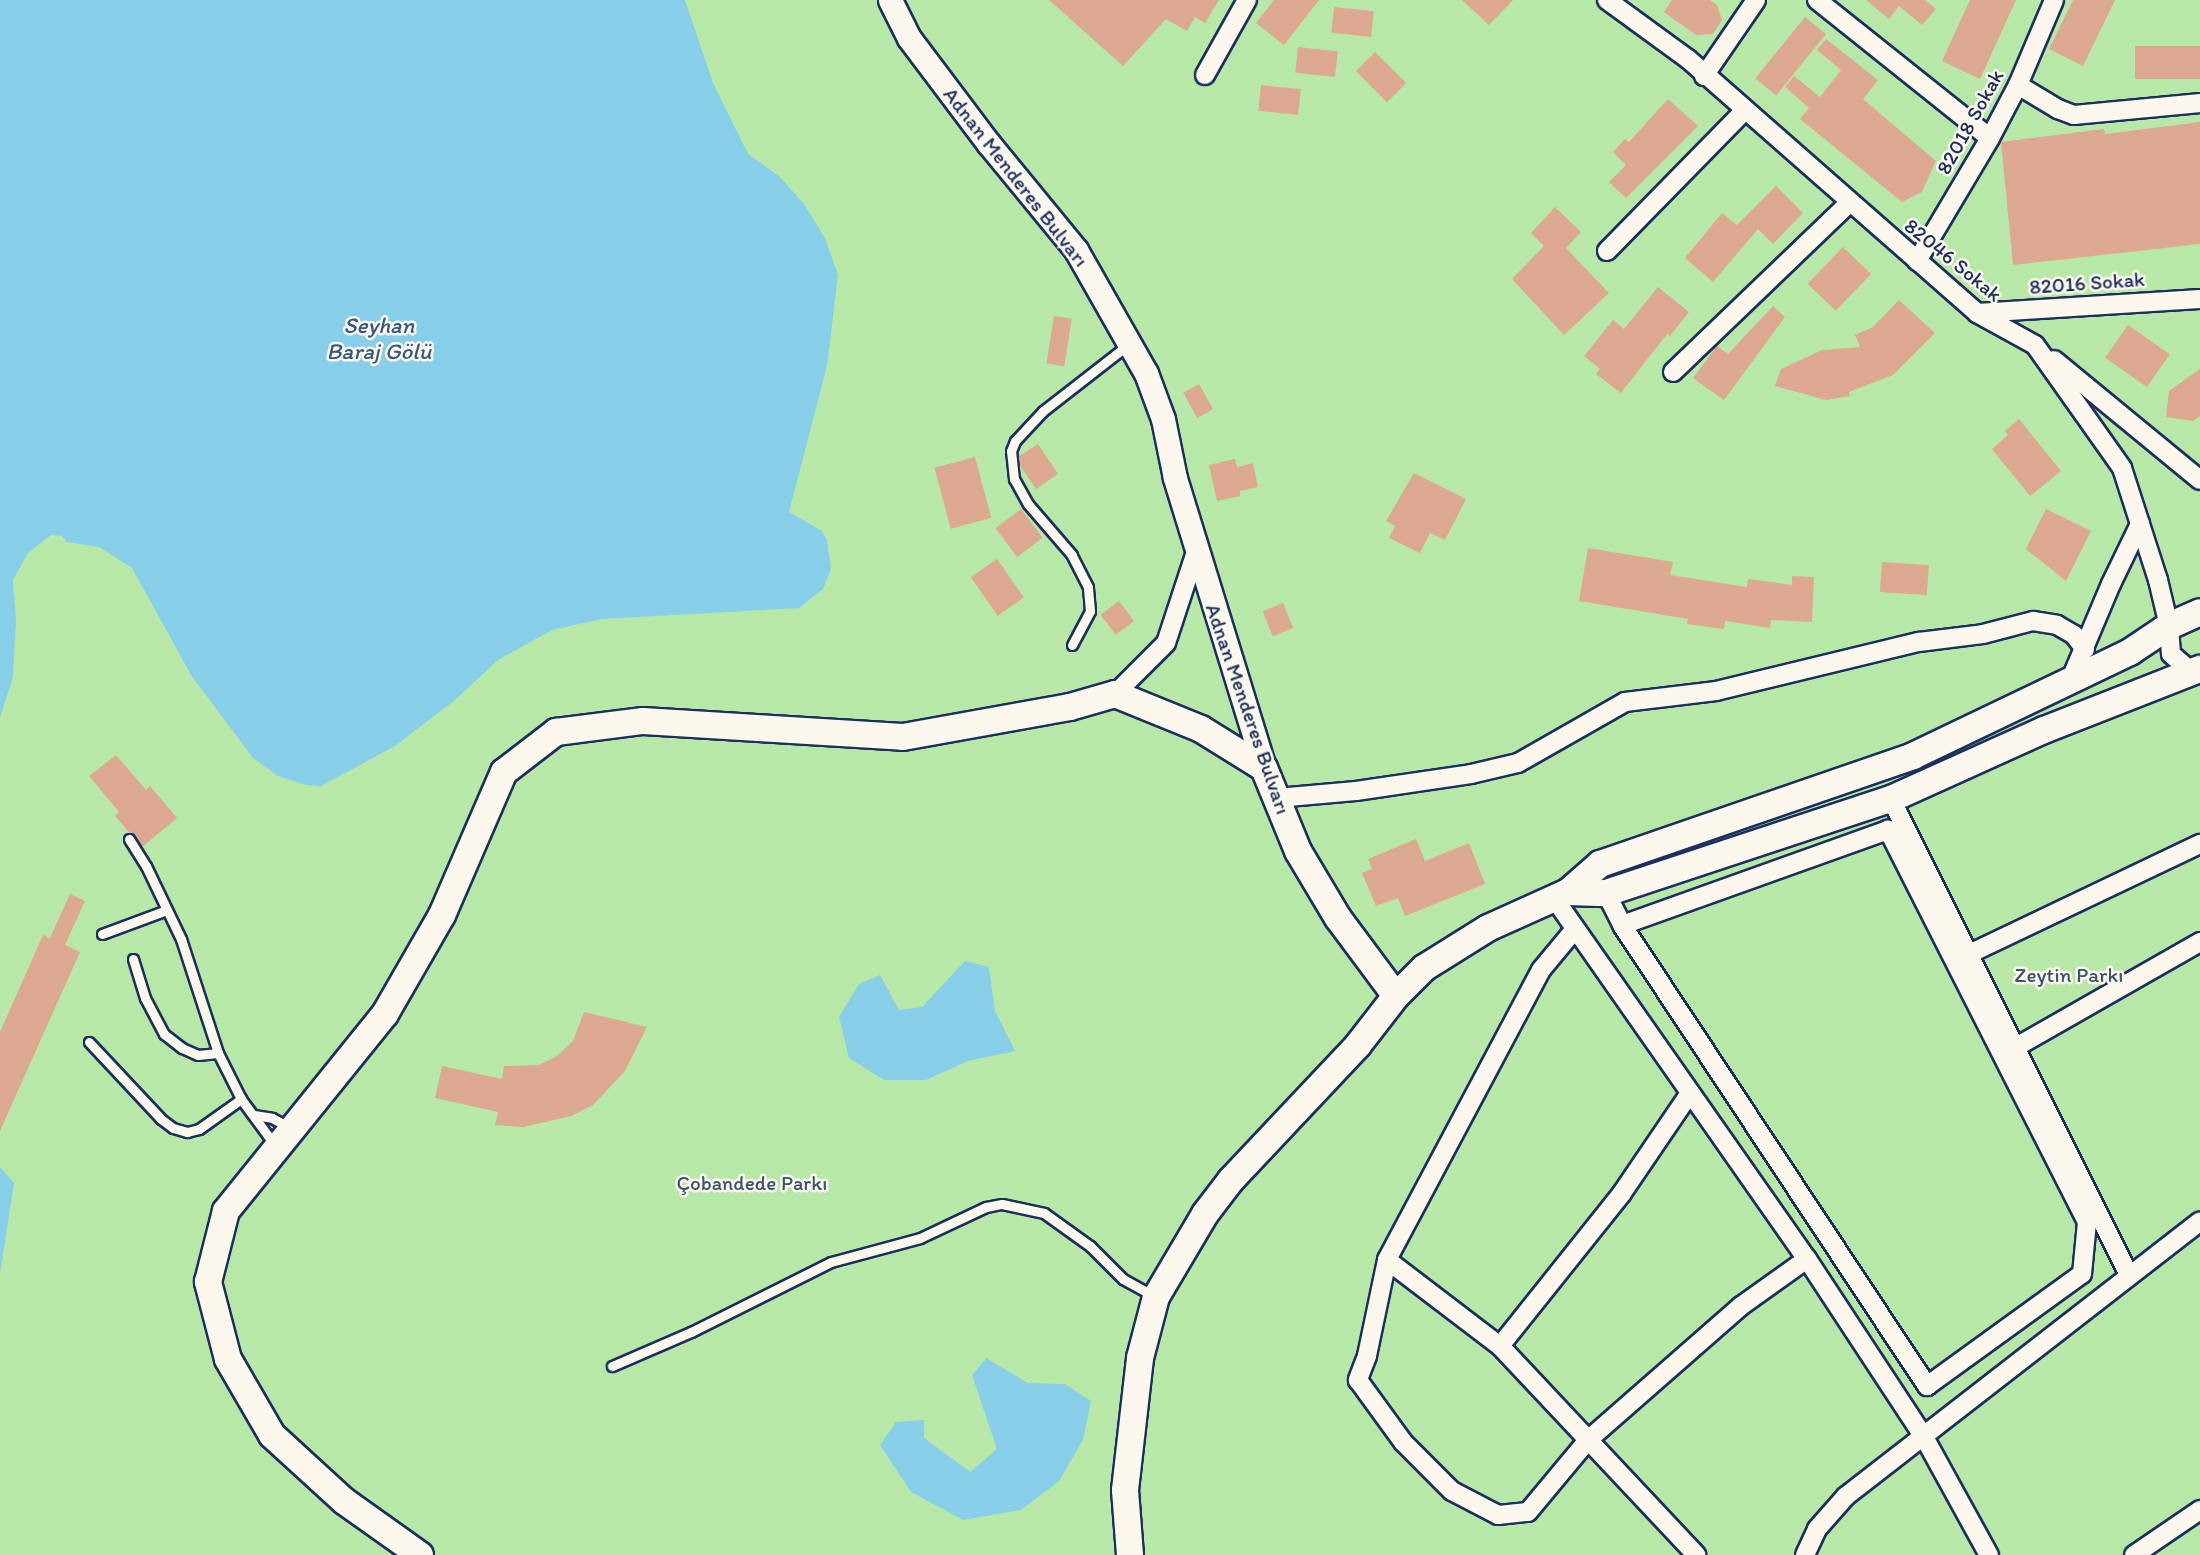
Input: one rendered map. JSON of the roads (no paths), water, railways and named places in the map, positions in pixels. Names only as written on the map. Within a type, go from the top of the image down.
[{"type":"main road","points":[[1130,1555],[1126,1477],[1140,1358],[1156,1297],[1205,1214],[1231,1180],[1358,1045],[1396,996],[1424,968],[1488,928],[1561,895],[1601,864],[1913,756],[2130,652],[2169,626],[2200,612]]},
{"type":"main road","points":[[1561,895],[1606,893],[1891,799],[2044,730],[2196,671]]},
{"type":"main road","points":[[420,1555],[344,1501],[272,1434],[228,1359],[208,1282],[226,1212],[385,1014],[442,915],[504,772],[556,732],[643,721],[903,737],[1070,707],[1115,694],[1201,729],[1264,768]]},
{"type":"main road","name":"Adnan Menderes Bulvarı","points":[[1264,768],[1298,851],[1338,918],[1396,996]]},
{"type":"street","name":"Adnan Menderes Bulvarı","points":[[890,0],[909,38],[989,145],[1076,250],[1146,373],[1163,419],[1175,478],[1196,552],[1264,768]]},
{"type":"street","points":[[1205,75],[1247,0]]},
{"type":"street","name":"82046 Sokak","points":[[1607,0],[1688,59],[1704,76],[1977,313],[2035,345],[2122,468],[2169,626],[2171,654],[2196,671]]},
{"type":"street","points":[[1704,76],[1756,0]]},
{"type":"street","points":[[1817,0],[1990,138]]},
{"type":"street","name":"82018 Sokak","points":[[1917,261],[2018,85],[2054,0]]},
{"type":"street","points":[[2018,85],[2058,110],[2074,114],[2200,103]]},
{"type":"street","points":[[1607,251],[1744,111]]},
{"type":"street","points":[[1673,372],[1849,203]]},
{"type":"street","name":"82016 Sokak","points":[[1977,313],[2200,299]]},
{"type":"street","points":[[2035,345],[2195,476],[2200,495]]},
{"type":"street","points":[[2070,681],[2110,584],[2140,524]]},
{"type":"street","points":[[1115,694],[1166,643],[1196,552]]},
{"type":"street","points":[[1277,798],[1356,791],[1483,772],[1518,763],[1625,702],[1716,691],[1919,642],[1983,635],[2034,621],[2057,625],[2074,635],[2085,649]]},
{"type":"street","points":[[1891,799],[2129,1275]]},
{"type":"street","points":[[1606,893],[1622,925],[1927,1386],[2082,1274],[2087,1222],[1888,831],[1622,925]]},
{"type":"street","points":[[1969,954],[2200,844]]},
{"type":"street","points":[[1561,895],[1575,929],[1807,1259],[1924,1437],[1989,1555]]},
{"type":"street","points":[[1575,929],[1534,981],[1387,1260],[1367,1356],[1358,1380],[1403,1442],[1452,1491],[1498,1515],[1528,1512],[1588,1440],[1741,1306],[1807,1259]]},
{"type":"street","points":[[2015,1047],[2200,942]]},
{"type":"street","points":[[1500,1346],[1622,1193],[1690,1093]]},
{"type":"street","points":[[1805,1555],[1817,1530],[1846,1496],[2200,1221]]},
{"type":"street","points":[[1387,1260],[1500,1346],[1696,1555]]},
{"type":"street","points":[[2134,1555],[2200,1510]]},
{"type":"lane","points":[[1072,645],[1090,611],[1088,587],[1072,555],[1028,504],[1011,471],[1011,452],[1015,441],[1043,411],[1131,343]]},
{"type":"lane","points":[[129,839],[181,939],[218,1053],[241,1099],[254,1115],[284,1138]]},
{"type":"lane","points":[[102,934],[167,910]]},
{"type":"lane","points":[[133,959],[145,998],[164,1034],[182,1048],[198,1055],[218,1053]]},
{"type":"lane","points":[[89,1042],[161,1119],[173,1128],[187,1132],[200,1129],[241,1099]]},
{"type":"lane","points":[[254,1115],[272,1118],[284,1138]]},
{"type":"lane","points":[[612,1366],[691,1332],[831,1262],[920,1238],[986,1207],[1002,1204],[1044,1213],[1090,1246],[1123,1279],[1156,1297]]},
{"type":"water","name":"Seyhan Baraj Gölü","points":[[0,0],[685,0],[713,83],[748,154],[779,176],[804,204],[825,238],[838,275],[827,366],[789,512],[822,531],[827,540],[831,569],[823,589],[799,608],[602,619],[552,630],[498,660],[455,700],[395,746],[321,786],[306,785],[278,776],[253,758],[191,675],[132,568],[99,547],[67,542],[62,536],[51,535],[28,553],[13,580],[16,620],[13,677],[0,718]]},
{"type":"water","points":[[965,961],[989,967],[995,1011],[1015,1051],[968,1061],[926,1080],[884,1080],[849,1058],[839,1017],[859,984],[880,975],[899,1010],[922,1007]]},
{"type":"water","points":[[0,1167],[14,1183],[0,1274]]},
{"type":"water","points":[[986,1358],[1028,1383],[1065,1384],[1091,1401],[1083,1440],[1059,1481],[1021,1510],[963,1520],[911,1492],[880,1445],[896,1422],[924,1420],[924,1438],[970,1472],[997,1449],[972,1375]]},
{"type":"park label","name":"Zeytin Parkı","points":[[2069,975]]},
{"type":"park label","name":"Çobandede Parkı","points":[[752,1183]]}]
